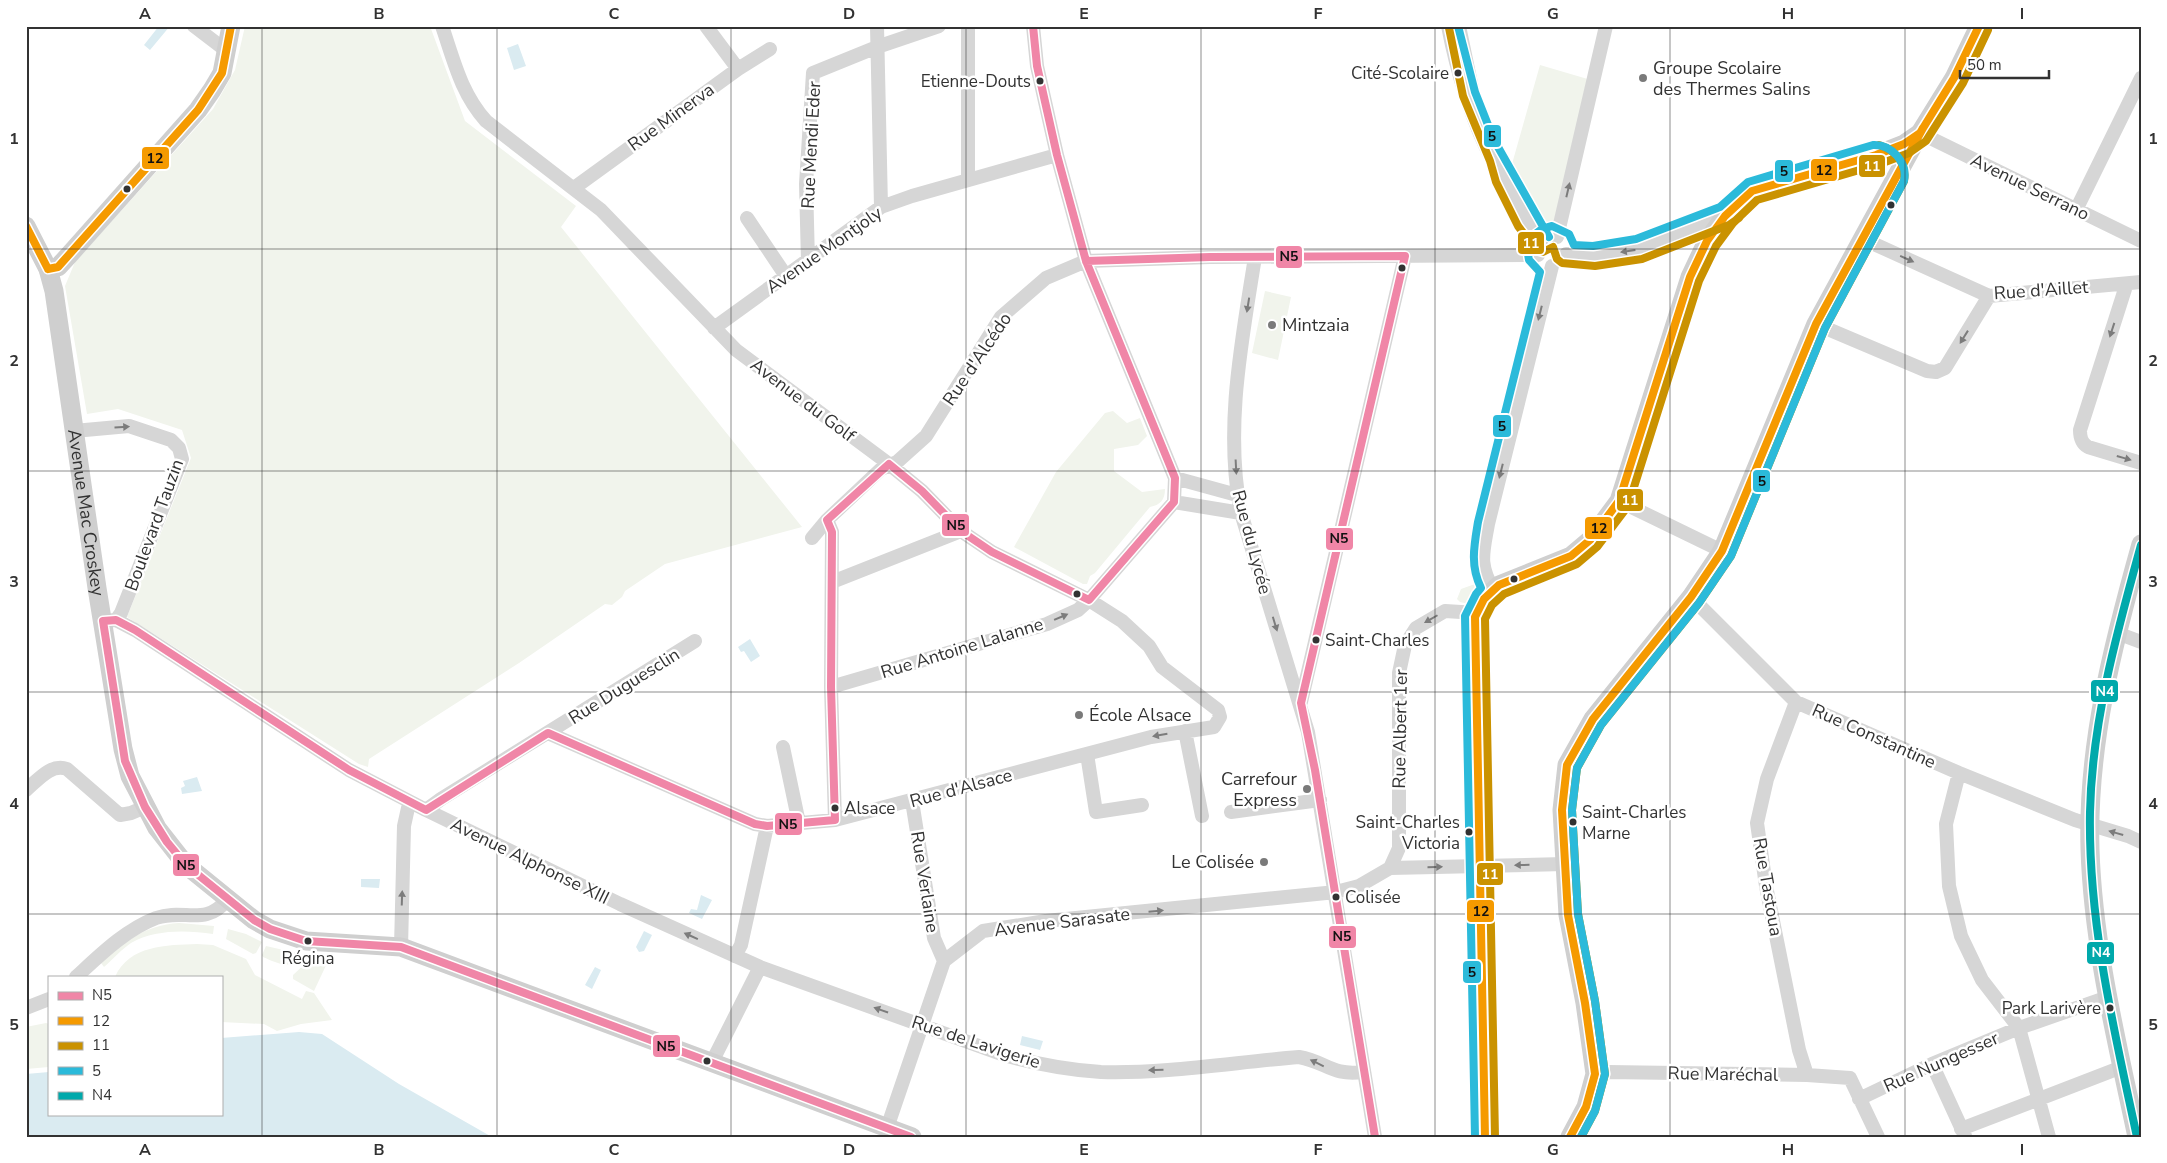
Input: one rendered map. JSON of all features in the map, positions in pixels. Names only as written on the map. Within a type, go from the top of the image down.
[{"type":"main road","points":[[48,270],[58,267],[198,110],[222,73],[228,52],[231,26]]},
{"type":"main road","points":[[1570,1137],[1586,1107],[1595,1074],[1585,1003],[1568,915],[1562,810],[1567,765],[1593,718],[1691,597],[1722,551],[1816,324],[1895,177],[1954,78],[1979,26]]},
{"type":"main road","points":[[1485,1137],[1476,615],[1484,599],[1494,590],[1512,579],[1571,556],[1590,540],[1619,501],[1690,277],[1707,241],[1725,216],[1752,191],[1876,155],[1904,144],[1920,133]]},
{"type":"main road","points":[[1876,155],[1891,162],[1895,177]]},
{"type":"main road","name":"Avenue Mac Croskey","points":[[26,226],[48,270],[54,291],[74,431],[109,621],[125,761],[145,807],[178,857],[228,900],[262,925],[291,937],[314,942],[400,947],[912,1137]]},
{"type":"main road","points":[[2137,1137],[2108,997],[2093,890],[2091,825],[2102,698],[2141,544]]},
{"type":"street","points":[[194,26],[228,52]]},
{"type":"street","name":"Avenue du Golf","points":[[442,26],[462,87],[472,106],[486,121],[601,210],[736,350],[889,464],[922,491],[961,531],[992,552],[1089,600],[1122,621],[1149,646],[1162,667],[1218,710],[1220,717]]},
{"type":"street","points":[[706,26],[738,69]]},
{"type":"street","name":"Rue Mendi Eder","points":[[808,260],[806,184],[813,73],[877,47],[939,26]]},
{"type":"street","points":[[968,26],[968,180]]},
{"type":"street","points":[[1034,26],[1037,66],[1057,155],[1086,261],[1175,478],[1174,502],[1241,513]]},
{"type":"street","points":[[1448,26],[1467,102],[1493,161],[1505,178],[1527,221],[1543,263],[1552,266],[1561,262],[1566,254],[1566,246],[1556,237],[1548,237],[1539,249]]},
{"type":"street","points":[[1459,26],[1473,93],[1500,158],[1505,178]]},
{"type":"street","points":[[1556,237],[1606,26]]},
{"type":"street","points":[[875,28],[881,207]]},
{"type":"street","name":"Rue Minerva","points":[[574,188],[738,69],[770,49]]},
{"type":"street","points":[[2076,210],[2141,78]]},
{"type":"street","name":"Avenue Serrano","points":[[1920,133],[2141,241]]},
{"type":"street","name":"Avenue Montjoly","points":[[714,328],[881,207],[912,196],[1057,155]]},
{"type":"street","points":[[1566,254],[1593,256],[1639,249],[1725,216]]},
{"type":"street","points":[[747,218],[786,276]]},
{"type":"street","name":"Rue d'Aillet","points":[[1862,239],[1989,296],[2141,282]]},
{"type":"street","name":"Rue d'Alcédo","points":[[889,464],[896,462],[926,436],[1002,317],[1046,278],[1086,261],[1405,256],[1539,249]]},
{"type":"street","points":[[1300,703],[1405,256]]},
{"type":"street","name":"Rue du Lycée","points":[[1255,257],[1241,348],[1235,424],[1237,495],[1308,732],[1336,892],[1363,1072],[1375,1137]]},
{"type":"street","points":[[1494,590],[1485,576],[1482,561],[1488,524],[1552,266]]},
{"type":"street","points":[[2125,284],[2080,435],[2084,445],[2088,448],[2141,463]]},
{"type":"street","points":[[1816,324],[1885,355],[1927,371],[1936,372],[1944,368],[1989,296]]},
{"type":"street","name":"Boulevard Tauzin","points":[[74,431],[129,426],[171,440],[179,448],[182,459],[121,613],[109,621]]},
{"type":"street","points":[[812,538],[827,520],[889,464]]},
{"type":"street","points":[[1175,478],[1237,495]]},
{"type":"street","points":[[1619,501],[1722,551]]},
{"type":"street","name":"Rue Antoine Lalanne","points":[[831,687],[1046,624],[1078,610],[1089,600],[1174,502]]},
{"type":"street","points":[[827,520],[832,532],[831,687],[835,820]]},
{"type":"street","points":[[832,582],[961,531]]},
{"type":"street","name":"Rue Constantine","points":[[1691,597],[1796,702],[1959,773],[2091,825],[2141,842]]},
{"type":"street","name":"Rue Albert 1er","points":[[1390,868],[1399,848],[1399,673],[1405,645],[1416,628],[1445,611],[1476,615]]},
{"type":"street","name":"Avenue Alphonse XIII","points":[[109,621],[135,630],[349,770],[411,803],[620,904],[760,967]]},
{"type":"street","points":[[2117,633],[2141,642]]},
{"type":"street","name":"Rue Duguesclin","points":[[426,810],[440,799],[695,641]]},
{"type":"street","name":"Rue Tastoua","points":[[1796,702],[1767,779],[1757,823],[1768,896],[1799,1050],[1807,1075]]},
{"type":"street","name":"Rue d'Alsace","points":[[766,826],[835,820],[1151,737],[1214,726],[1220,717]]},
{"type":"street","points":[[1185,731],[1202,816]]},
{"type":"street","points":[[548,733],[755,824],[766,826],[741,945],[736,956]]},
{"type":"street","points":[[783,746],[799,823]]},
{"type":"street","points":[[1087,754],[1096,812],[1142,805]]},
{"type":"street","points":[[26,790],[52,768],[60,766],[68,769],[120,814],[132,813],[145,807]]},
{"type":"street","points":[[1959,773],[1946,824],[1949,886],[1955,912],[1961,936],[1982,980],[2020,1028],[2049,1137]]},
{"type":"street","points":[[1231,812],[1320,800]]},
{"type":"street","name":"Rue Verlaine","points":[[912,801],[934,938],[944,961]]},
{"type":"street","points":[[400,947],[404,826],[411,803]]},
{"type":"street","points":[[1336,892],[1359,886],[1390,868],[1565,864]]},
{"type":"street","name":"Avenue Sarasate","points":[[944,961],[984,931],[1046,921],[1336,892]]},
{"type":"street","points":[[77,976],[118,940],[156,918],[171,915],[199,916],[210,914],[228,900]]},
{"type":"street","points":[[887,1128],[944,961]]},
{"type":"street","points":[[712,1062],[760,967]]},
{"type":"street","name":"Rue de Lavigerie","points":[[760,967],[1004,1055],[1039,1065],[1102,1072],[1168,1069],[1299,1057],[1339,1073],[1363,1072]]},
{"type":"street","name":"Rue Nungesser","points":[[1859,1098],[1932,1064],[2020,1028],[2108,997]]},
{"type":"street","points":[[26,1008],[48,999]]},
{"type":"street","points":[[1932,1064],[1963,1133],[2039,1098],[2122,1067]]},
{"type":"street","name":"Rue Maréchal","points":[[1595,1074],[1608,1072],[1807,1075],[1850,1078],[1859,1098]]},
{"type":"street","points":[[1859,1098],[1878,1137]]},
{"type":"shaded area","points":[[159,26],[170,26],[150,50],[144,45]]},
{"type":"shaded area","points":[[245,26],[430,26],[465,121],[576,206],[561,227],[802,527],[665,564],[625,591],[622,597],[612,605],[605,604],[519,663],[369,759],[368,767],[359,764],[127,617],[191,458],[182,430],[118,409],[87,414],[65,286],[75,262],[213,109],[235,70]]},
{"type":"shaded area","points":[[518,44],[526,66],[514,70],[507,48]]},
{"type":"shaded area","points":[[1540,65],[1591,80],[1553,233],[1541,231],[1510,171]]},
{"type":"shaded area","name":"Mintzaia","points":[[1265,291],[1291,297],[1278,360],[1252,353]]},
{"type":"shaded area","points":[[1113,411],[1127,423],[1140,418],[1147,436],[1138,445],[1114,449],[1114,471],[1142,492],[1165,489],[1165,493],[1161,501],[1157,505],[1150,507],[1095,573],[1090,576],[1087,584],[1083,584],[1014,547],[1056,472],[1105,413]]},
{"type":"shaded area","points":[[1475,584],[1479,585],[1479,588],[1469,604],[1460,602],[1457,599],[1461,589]]},
{"type":"shaded area","points":[[750,639],[760,656],[751,662],[744,651],[741,652],[738,647]]},
{"type":"shaded area","points":[[197,777],[202,791],[182,794],[181,788],[185,786],[183,781]]},
{"type":"shaded area","points":[[361,879],[380,879],[379,888],[361,887]]},
{"type":"shaded area","points":[[701,895],[712,900],[702,919],[689,913],[691,909],[697,910]]},
{"type":"shaded area","points":[[179,923],[214,926],[213,934],[182,931],[150,935],[131,943],[104,967],[101,963],[118,948],[145,931],[167,924]]},
{"type":"shaded area","points":[[228,929],[246,934],[262,942],[256,953],[253,954],[226,939]]},
{"type":"shaded area","points":[[644,931],[652,935],[644,951],[639,952],[636,947]]},
{"type":"shaded area","points":[[213,945],[246,959],[255,975],[302,999],[306,991],[314,993],[332,1020],[301,1024],[277,1031],[264,1024],[222,1022],[222,976],[116,976],[121,966],[139,953],[162,946]]},
{"type":"shaded area","points":[[266,946],[303,956],[294,963],[279,963],[263,957]]},
{"type":"shaded area","points":[[325,957],[326,960],[329,959],[314,991],[293,979],[293,975],[308,961]]},
{"type":"shaded area","points":[[595,967],[601,970],[592,989],[585,985]]},
{"type":"shaded area","points":[[48,1024],[48,1067],[26,1069],[26,1027]]},
{"type":"shaded area","points":[[299,1032],[322,1034],[399,1084],[492,1137],[26,1137],[26,1074],[48,1072],[48,1116],[222,1116],[222,1038]]},
{"type":"shaded area","points":[[1022,1036],[1043,1041],[1040,1050],[1020,1045]]},
{"type":"transit line","name":"12","points":[[48,269],[58,267],[198,110],[222,73],[231,26]]},
{"type":"transit line","name":"N5","points":[[911,1137],[401,947],[306,941],[270,929],[254,920],[186,865],[167,842],[145,807],[125,761],[103,621],[116,620],[135,630],[349,770],[426,810],[548,733],[755,824],[767,826],[835,820],[831,687],[832,532],[827,520],[889,464],[922,491],[961,531],[992,552],[1089,600],[1174,502],[1175,478],[1086,261],[1057,155],[1037,66],[1033,26]]},
{"type":"transit line","name":"5","points":[[1458,26],[1475,92],[1494,140],[1549,237]]},
{"type":"transit line","name":"12","points":[[1485,1137],[1475,617],[1484,599],[1499,585],[1571,556],[1590,540],[1619,501],[1690,277],[1707,241],[1725,216],[1752,191],[1876,155],[1904,144],[1920,133],[1954,78],[1979,26]]},
{"type":"transit line","name":"11","points":[[1449,28],[1463,96],[1490,161],[1496,182],[1518,226],[1536,250],[1543,252],[1553,247],[1557,259],[1562,263],[1595,266],[1642,259],[1729,225],[1739,218]]},
{"type":"transit line","name":"11","points":[[1495,1137],[1485,619],[1492,605],[1504,594],[1577,564],[1597,547],[1628,506],[1699,281],[1716,246],[1733,223],[1757,200],[1880,164],[1909,153],[1926,141],[1963,83],[1988,30]]},
{"type":"transit line","name":"12","points":[[1570,1137],[1586,1107],[1595,1074],[1585,1003],[1568,915],[1562,810],[1567,765],[1593,719],[1691,597],[1722,551],[1816,324],[1923,128]]},
{"type":"transit line","name":"5","points":[[1475,1137],[1465,616],[1481,588],[1474,564],[1474,548],[1478,522],[1540,272],[1529,260],[1528,248],[1530,242],[1540,230],[1552,226],[1569,234],[1574,245],[1593,246],[1636,239],[1720,207],[1748,182],[1873,145],[1880,146],[1892,151],[1901,161],[1905,174],[1904,181],[1825,328],[1731,556],[1699,603],[1601,725],[1577,768],[1572,810],[1578,914],[1595,1001],[1605,1074],[1595,1111],[1581,1137]]},
{"type":"transit line","name":"11","points":[[1581,1137],[1595,1111],[1605,1074],[1595,1001],[1578,914],[1572,810],[1577,768],[1601,725],[1699,603],[1731,556],[1825,328],[1904,181],[1904,168],[1899,158],[1890,150],[1879,145]]},
{"type":"transit line","name":"12","points":[[26,226],[48,269]]},
{"type":"transit line","name":"N5","points":[[1086,261],[1210,257],[1405,256],[1301,703],[1315,770],[1375,1137]]},
{"type":"transit line","name":"N4","points":[[2137,1137],[2111,1016],[2098,935],[2093,894],[2090,812],[2095,744],[2107,677],[2141,545]]},
{"type":"place","name":"Cité-Scolaire","points":[[1458,73]]},
{"type":"place","name":"Groupe Scolaire des Thermes Salins","points":[[1643,78]]},
{"type":"place","name":"Etienne-Douts","points":[[1040,81]]},
{"type":"place","name":"Mintzaia","points":[[1272,325]]},
{"type":"place","name":"Saint-Charles","points":[[1316,640]]},
{"type":"place","name":"École Alsace","points":[[1079,715]]},
{"type":"place","name":"Carrefour Express","points":[[1307,789]]},
{"type":"place","name":"Alsace","points":[[835,808]]},
{"type":"place","name":"Saint-Charles Marne","points":[[1573,822]]},
{"type":"place","name":"Saint-Charles Victoria","points":[[1469,832]]},
{"type":"place","name":"Le Colisée","points":[[1264,862]]},
{"type":"place","name":"Colisée","points":[[1336,897]]},
{"type":"place","name":"Régina","points":[[308,941]]},
{"type":"place","name":"Park Larivère","points":[[2110,1008]]}]
